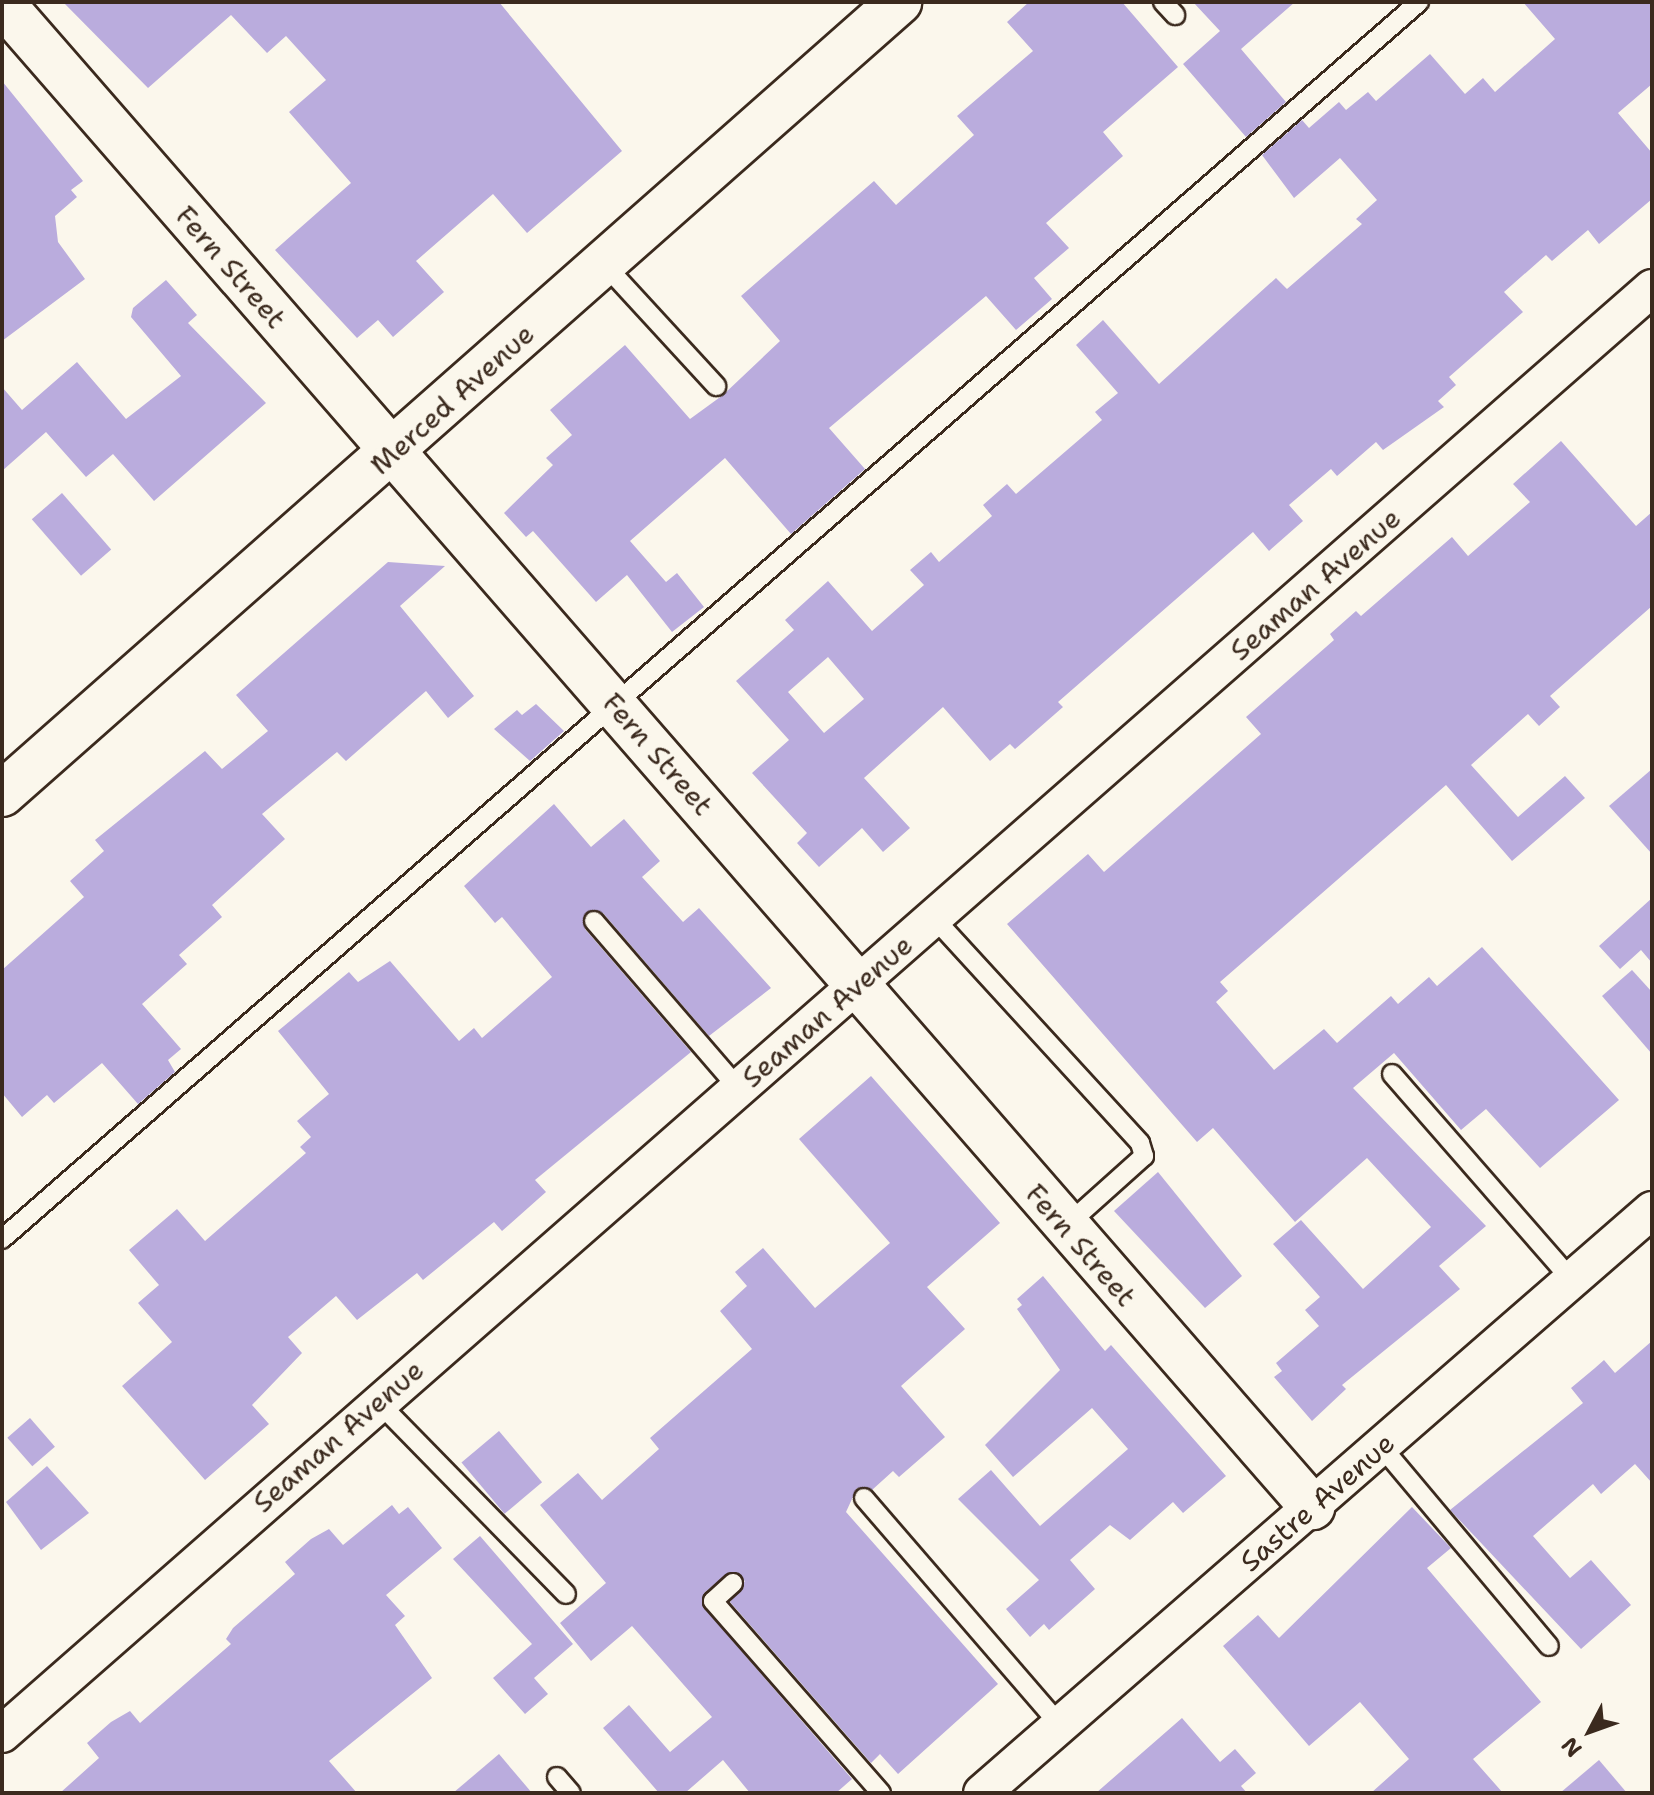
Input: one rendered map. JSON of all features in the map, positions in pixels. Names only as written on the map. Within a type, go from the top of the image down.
[{"type":"street","name":"Fern Street","points":[[2,3],[1312,1507]]},
{"type":"street","name":"Merced Avenue","points":[[2,794],[393,453],[884,7]]},
{"type":"street","name":"Seaman Avenue","points":[[2,1734],[377,1401],[934,918],[1652,288]]},
{"type":"street","name":"Sastre Avenue","points":[[982,1793],[1652,1210]]},
{"type":"lane","points":[[2,1239],[1419,2]]},
{"type":"lane","points":[[602,262],[716,386]]},
{"type":"lane","points":[[934,918],[1140,1143],[1144,1156],[1065,1227]]},
{"type":"lane","points":[[594,921],[738,1088]]},
{"type":"lane","points":[[1392,1074],[1572,1280]]},
{"type":"lane","points":[[377,1401],[566,1594]]},
{"type":"lane","points":[[1381,1446],[1549,1646]]},
{"type":"lane","points":[[864,1498],[1060,1725]]},
{"type":"lane","points":[[733,1583],[713,1601],[881,1793]]},
{"type":"lane","points":[[557,1777],[571,1793]]},
{"type":"building","points":[[63,2],[499,2],[622,151],[527,233],[493,194],[416,261],[444,292],[393,337],[378,320],[357,338],[275,250],[351,183],[289,112],[326,80],[286,36],[267,53],[231,15],[148,88]]},
{"type":"building","points":[[1029,2],[1122,2],[1178,67],[1103,132],[1123,156],[1046,223],[1069,248],[1034,278],[1052,299],[1016,330],[986,296],[829,428],[865,469],[791,534],[725,458],[630,541],[666,582],[677,573],[704,607],[672,632],[627,575],[596,602],[533,531],[526,537],[504,513],[553,465],[546,458],[572,435],[550,410],[625,345],[690,419],[723,395],[780,341],[741,296],[874,181],[896,205],[974,135],[957,116],[1033,51],[1007,22]]},
{"type":"building","points":[[1193,2],[1295,2],[1241,49],[1286,102],[1246,137],[1183,64],[1220,31]]},
{"type":"building","points":[[1523,2],[1652,2],[1652,84],[1618,113],[1652,153],[1652,199],[1599,244],[1588,230],[1552,261],[1546,255],[1504,292],[1523,312],[1449,377],[1456,385],[1438,401],[1444,407],[1383,450],[1376,442],[1337,476],[1331,469],[1289,505],[1303,521],[1269,551],[1253,532],[1058,702],[1063,707],[1015,749],[1010,744],[990,761],[943,707],[864,778],[910,828],[883,852],[862,828],[819,867],[797,843],[807,833],[752,773],[789,740],[736,681],[794,630],[785,620],[828,581],[872,631],[924,585],[910,570],[931,552],[939,562],[992,516],[983,505],[1007,484],[1016,494],[1102,420],[1095,412],[1118,393],[1076,345],[1103,320],[1159,384],[1276,278],[1287,289],[1362,224],[1356,219],[1377,200],[1340,158],[1294,198],[1262,155],[1302,120],[1309,128],[1339,102],[1346,110],[1368,92],[1376,101],[1430,54],[1465,94],[1483,78],[1495,92],[1555,39]],"holes":[[[828,657],[864,699],[824,733],[788,692]]]},
{"type":"building","points":[[2,81],[83,181],[71,190],[77,197],[55,216],[58,242],[85,279],[2,341]]},
{"type":"building","points":[[166,280],[197,315],[188,323],[266,403],[154,501],[113,454],[86,477],[46,432],[2,471],[2,387],[22,410],[77,362],[126,419],[181,376],[131,317],[133,308]]},
{"type":"building","points":[[1561,441],[1636,526],[1652,512],[1652,606],[1550,696],[1560,707],[1539,726],[1528,714],[1471,765],[1518,817],[1565,776],[1585,798],[1512,861],[1446,785],[1220,982],[1228,991],[1216,1002],[1274,1070],[1324,1029],[1337,1043],[1391,996],[1398,1004],[1429,977],[1437,986],[1482,947],[1619,1100],[1540,1168],[1486,1109],[1461,1130],[1394,1053],[1353,1088],[1486,1226],[1439,1266],[1460,1289],[1342,1385],[1346,1389],[1312,1421],[1274,1377],[1282,1371],[1276,1363],[1319,1326],[1305,1310],[1320,1297],[1273,1244],[1301,1220],[1363,1289],[1431,1227],[1367,1158],[1295,1222],[1213,1128],[1197,1142],[1007,924],[1088,854],[1104,872],[1261,734],[1246,717],[1334,640],[1330,634],[1356,611],[1361,616],[1452,537],[1468,556],[1530,502],[1513,484]]},
{"type":"building","points":[[62,493],[111,550],[81,576],[32,519]]},
{"type":"building","points":[[388,562],[445,566],[400,606],[474,696],[448,718],[426,691],[346,761],[337,752],[262,814],[285,839],[212,905],[222,917],[179,955],[187,964],[142,1004],[181,1049],[168,1060],[175,1072],[138,1104],[102,1063],[54,1103],[47,1095],[22,1117],[2,1093],[2,970],[84,897],[70,881],[104,851],[95,840],[205,751],[222,769],[268,731],[236,695]]},
{"type":"building","points":[[536,704],[564,731],[530,761],[494,729],[517,710],[522,715]]},
{"type":"building","points":[[1652,769],[1652,854],[1609,806]]},
{"type":"building","points":[[554,804],[591,847],[624,819],[660,861],[642,877],[683,922],[699,908],[771,988],[709,1036],[603,913],[586,912],[585,929],[691,1052],[535,1180],[546,1192],[502,1231],[494,1222],[423,1280],[417,1273],[357,1320],[336,1296],[288,1337],[302,1353],[252,1405],[269,1424],[205,1480],[122,1386],[172,1342],[138,1303],[159,1285],[129,1250],[177,1209],[205,1241],[306,1153],[300,1147],[311,1137],[297,1121],[329,1094],[278,1031],[349,972],[358,982],[390,961],[459,1041],[474,1028],[482,1038],[552,977],[502,917],[495,923],[464,886]]},
{"type":"building","points":[[1652,898],[1652,963],[1641,950],[1620,969],[1599,946]]},
{"type":"building","points":[[1632,970],[1652,992],[1652,1054],[1602,996]]},
{"type":"building","points":[[871,1076],[1000,1223],[927,1287],[965,1329],[901,1386],[945,1437],[899,1477],[893,1471],[872,1490],[857,1488],[846,1512],[998,1684],[898,1774],[880,1754],[871,1763],[730,1602],[745,1581],[730,1572],[704,1593],[704,1608],[852,1779],[836,1793],[750,1793],[723,1760],[685,1793],[659,1793],[603,1728],[629,1705],[670,1752],[712,1717],[632,1626],[591,1661],[560,1623],[606,1583],[540,1505],[578,1473],[602,1500],[659,1449],[650,1438],[752,1349],[720,1311],[747,1286],[735,1272],[763,1248],[815,1308],[890,1243],[799,1139]]},
{"type":"building","points":[[1158,1172],[1242,1276],[1205,1308],[1114,1211]]},
{"type":"building","points":[[1043,1276],[1105,1351],[1111,1345],[1226,1476],[1183,1513],[1173,1502],[1130,1540],[1110,1525],[1070,1560],[1095,1589],[1049,1630],[1044,1624],[1030,1637],[1006,1609],[1039,1580],[958,1499],[991,1470],[1040,1526],[1128,1449],[1092,1408],[1013,1477],[985,1445],[1060,1370],[1017,1309],[1022,1305],[1017,1299]]},
{"type":"building","points":[[1652,1341],[1652,1483],[1635,1464],[1601,1494],[1593,1484],[1533,1536],[1570,1578],[1591,1560],[1631,1605],[1581,1649],[1450,1510],[1583,1403],[1571,1388],[1604,1360],[1615,1373]]},
{"type":"building","points":[[30,1418],[55,1447],[32,1466],[7,1438]]},
{"type":"building","points":[[499,1431],[542,1482],[505,1514],[461,1462]]},
{"type":"building","points":[[47,1466],[89,1513],[41,1550],[6,1502]]},
{"type":"building","points":[[392,1505],[399,1514],[408,1507],[442,1548],[386,1595],[405,1616],[395,1625],[432,1678],[329,1761],[357,1793],[60,1793],[99,1758],[87,1743],[111,1722],[130,1711],[140,1723],[231,1644],[226,1639],[233,1628],[295,1574],[285,1562],[311,1539],[329,1529],[343,1545]]},
{"type":"building","points":[[1412,1507],[1451,1548],[1427,1568],[1541,1702],[1473,1759],[1503,1793],[1371,1793],[1409,1759],[1360,1702],[1309,1746],[1223,1646],[1258,1615],[1279,1638]]},
{"type":"building","points":[[480,1536],[573,1644],[534,1678],[548,1694],[525,1714],[493,1678],[532,1644],[453,1559]]},
{"type":"building","points":[[1182,1718],[1220,1762],[1235,1749],[1256,1773],[1241,1786],[1247,1793],[1096,1793]]},
{"type":"building","points":[[499,1754],[532,1793],[453,1793]]},
{"type":"building","points":[[1599,1760],[1627,1793],[1560,1793]]}]
